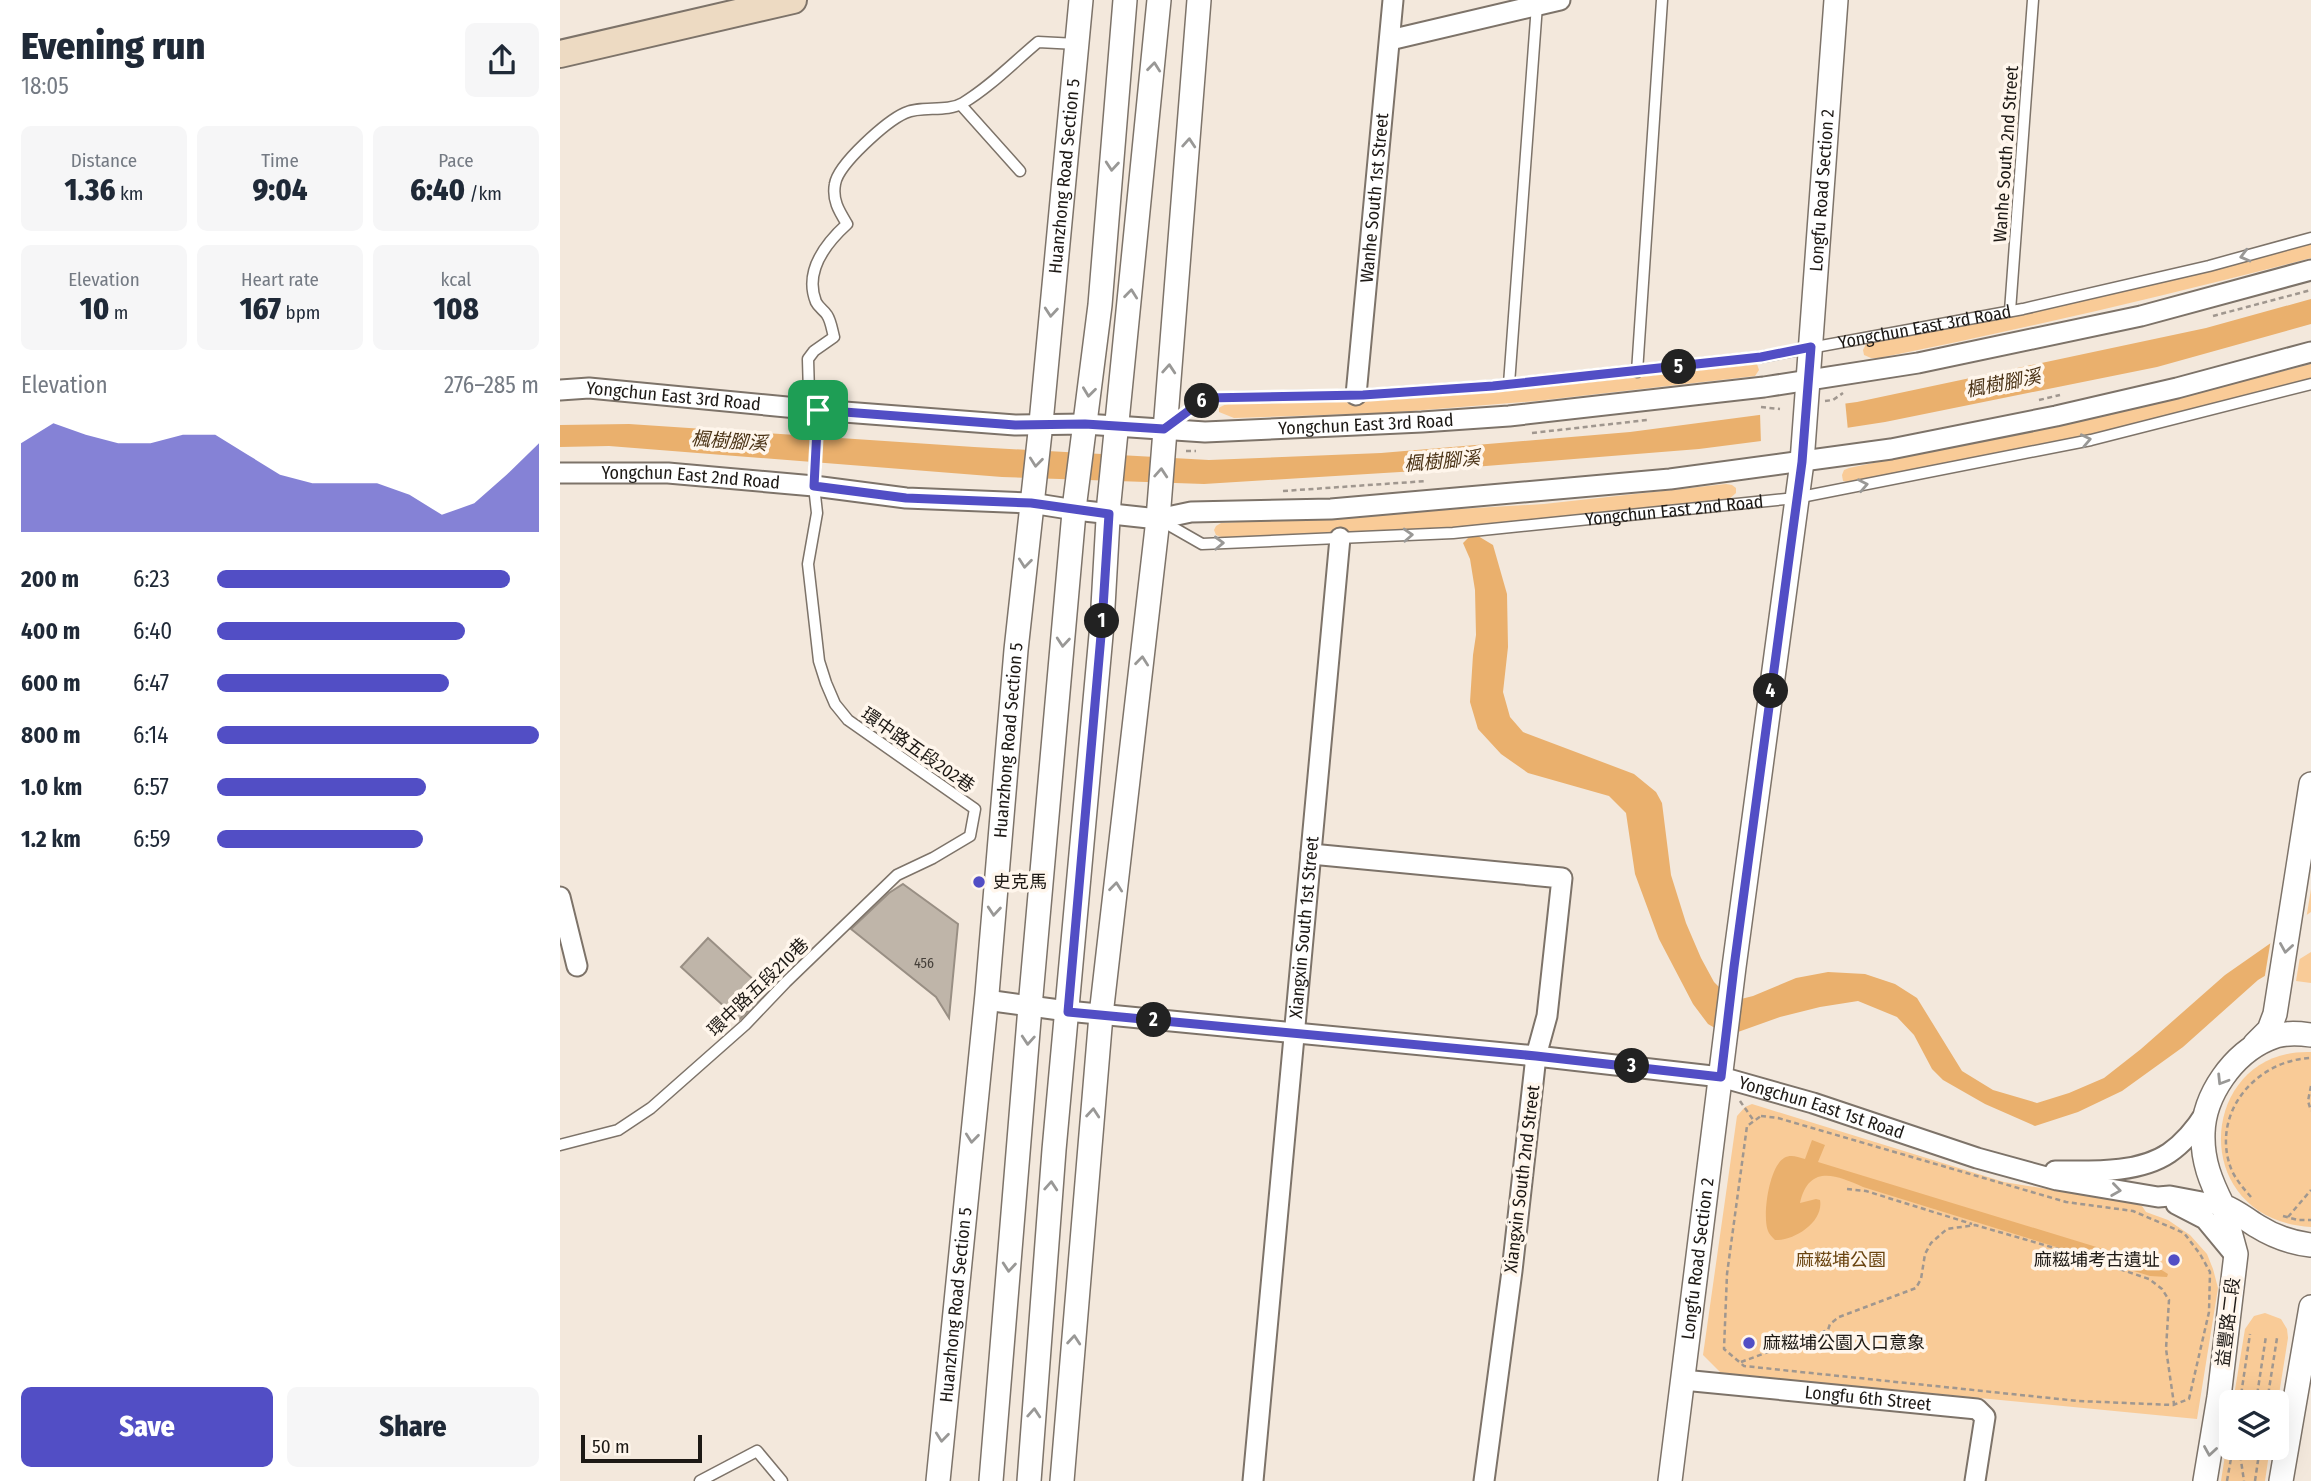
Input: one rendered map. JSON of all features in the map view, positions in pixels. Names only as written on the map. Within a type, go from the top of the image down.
[{"type":"main road","points":[[560,54],[793,0]]},
{"type":"street","name":"Huanzhong Road Section 5","points":[[938,1481],[1082,0]]},
{"type":"street","points":[[991,1481],[1075,506],[1100,305],[1125,0]]},
{"type":"street","points":[[1029,1481],[1054,1150],[1102,624],[1109,508],[1159,0]]},
{"type":"street","points":[[1062,1481],[1101,1015],[1158,514],[1199,0]]},
{"type":"street","name":"Wanhe South 1st Street","points":[[1356,395],[1393,0]]},
{"type":"street","points":[[1390,40],[1560,0]]},
{"type":"street","name":"Longfu Road Section 2","points":[[1802,462],[1836,0]]},
{"type":"street","name":"Yongchun East 3rd Road","points":[[560,390],[589,388],[818,410],[1164,433],[1312,428],[1508,416],[1764,387],[1918,363],[2141,316],[2311,270]]},
{"type":"street","name":"Yongchun East 2nd Road","points":[[560,473],[668,472],[906,498],[1032,499],[1158,514],[1331,509],[1670,479],[1891,449],[2056,416],[2177,388],[2311,352]]},
{"type":"street","points":[[1796,498],[1802,462]]},
{"type":"street","name":"Longfu Road Section 2","points":[[1670,1481],[1796,498]]},
{"type":"street","name":"Xiangxin South 1st Street","points":[[1253,1481],[1340,538]]},
{"type":"street","name":"益豐路二段","points":[[2205,1481],[2221,1383],[2236,1256],[2234,1238],[2223,1206],[2206,1169],[2203,1130],[2207,1110],[2222,1078],[2269,1030],[2275,1014],[2311,784]]},
{"type":"street","name":"Xiangxin South 2nd Street","points":[[1311,854],[1562,878],[1547,1016],[1536,1056],[1512,1271],[1483,1481]]},
{"type":"street","points":[[560,897],[577,966]]},
{"type":"street","name":"Yongchun East 1st Road","points":[[986,1000],[1068,1012],[1536,1056],[1721,1077],[2057,1180],[2223,1206]]},
{"type":"street","name":"益豐路二段","points":[[2248,1051],[2273,1037],[2298,1033],[2311,1035]]},
{"type":"street","name":"Yongchun East 1st Road","points":[[2026,1171],[2090,1171],[2130,1167],[2152,1161],[2168,1154],[2183,1142],[2194,1131],[2207,1110]]},
{"type":"street","points":[[2158,1197],[2193,1211],[2205,1219],[2236,1256]]},
{"type":"street","points":[[2223,1206],[2276,1235],[2311,1245]]},
{"type":"street","points":[[2281,1481],[2311,1307]]},
{"type":"street","name":"Longfu 6th Street","points":[[1683,1380],[1977,1409],[1984,1417],[1975,1481]]},
{"type":"lane","points":[[1637,372],[1662,0]]},
{"type":"lane","name":"Wanhe South 2nd Street","points":[[2010,311],[2033,0]]},
{"type":"lane","points":[[1509,384],[1537,5]]},
{"type":"lane","points":[[814,486],[818,410],[810,394],[808,359],[814,351],[834,337],[827,315],[818,306],[812,277],[820,257],[847,224],[834,199],[835,181],[849,159],[866,142],[907,112],[961,105],[1038,42],[1078,44]]},
{"type":"lane","points":[[961,105],[1020,171]]},
{"type":"lane","name":"Yongchun East 3rd Road","points":[[1164,433],[1206,398],[1356,395],[1509,384],[1761,357],[2010,311],[2209,266],[2311,238]]},
{"type":"lane","name":"Yongchun East 2nd Road","points":[[1158,514],[1202,544],[1453,533],[1796,498],[2091,440],[2311,384]]},
{"type":"lane","name":"環中路五段202巷","points":[[814,486],[817,513],[808,564],[819,661],[825,683],[835,704],[848,720],[975,810],[970,836]]},
{"type":"lane","name":"環中路五段210巷","points":[[560,1145],[618,1130],[651,1108],[745,1025],[897,875],[970,836]]},
{"type":"lane","points":[[699,1481],[757,1451],[782,1481]]},
{"type":"path","points":[[1825,401],[1833,400],[1846,392]]},
{"type":"path","points":[[2034,401],[2060,395]]},
{"type":"path","points":[[1282,491],[1429,481]]},
{"type":"path","points":[[2257,1202],[2232,1171],[2228,1156],[2227,1125],[2234,1105],[2246,1088],[2264,1072],[2282,1063],[2311,1058]]},
{"type":"path","points":[[2311,1086],[2308,1101],[2311,1111]]},
{"type":"path","points":[[1760,1116],[1769,1117],[2066,1202],[2133,1210],[2184,1233],[2210,1272],[2209,1312],[2189,1399],[2175,1404],[2078,1401],[1744,1366],[1724,1349],[1727,1274],[1747,1126],[1760,1116]]},
{"type":"path","points":[[1847,1189],[1866,1191],[2149,1279],[2162,1289],[2169,1300],[2166,1349],[2175,1404]]},
{"type":"path","points":[[2288,1217],[2311,1190]]},
{"type":"path","points":[[2280,1216],[2311,1220]]},
{"type":"path","points":[[1741,1363],[1828,1330],[1830,1324],[1839,1317],[1916,1288],[1921,1279],[1925,1254],[1931,1243],[1947,1228],[1975,1225]]},
{"type":"path","points":[[2242,1390],[2250,1334]]},
{"type":"path","points":[[2258,1390],[2266,1336]]},
{"type":"path","points":[[2269,1390],[2277,1338]]},
{"type":"path","points":[[2227,1481],[2230,1460]]},
{"type":"path","points":[[2241,1460],[2244,1481]]},
{"type":"path","points":[[2255,1481],[2258,1460]]},
{"type":"green space","points":[[2311,242],[2311,258],[2257,272],[1933,347],[1879,358],[1864,355],[1866,344],[1876,341],[2095,298]]},
{"type":"green space","points":[[1753,362],[1759,370],[1755,376],[1536,401],[1386,413],[1234,418],[1219,412],[1219,408],[1227,404],[1240,402],[1335,400],[1440,393]]},
{"type":"green space","points":[[2311,364],[2311,381],[2099,434],[1854,483],[1843,481],[1844,470],[1849,468],[2106,415]]},
{"type":"green space","points":[[1726,484],[1736,488],[1736,493],[1728,500],[1482,526],[1224,538],[1216,535],[1214,530],[1221,523],[1544,504]]},
{"type":"green space","points":[[2311,889],[2311,983],[2296,981]]},
{"type":"green space","points":[[2311,1052],[2311,1227],[2270,1217],[2242,1196],[2225,1167],[2221,1135],[2228,1104],[2245,1077],[2273,1058]]},
{"type":"green space","name":"麻糍埔公園","points":[[1752,1104],[2004,1182],[2133,1203],[2142,1206],[2146,1212],[2168,1220],[2190,1235],[2207,1254],[2218,1288],[2197,1419],[1721,1373],[1703,1355],[1737,1116]]},
{"type":"green space","points":[[2265,1313],[2281,1319],[2287,1329],[2280,1390],[2235,1390],[2245,1329],[2254,1316]]},
{"type":"green space","points":[[2224,1460],[2268,1460],[2265,1481],[2221,1481]]},
{"type":"water","name":"楓樹腳溪","points":[[2311,299],[2311,324],[2157,367],[1885,422],[1699,449],[1449,469],[1204,484],[1002,477],[609,446],[560,447],[560,425],[629,424],[1209,460],[1381,453],[1630,432],[1857,402],[2206,328]]},
{"type":"water","points":[[1473,533],[1493,545],[1507,594],[1508,647],[1503,692],[1510,717],[1523,732],[1634,774],[1656,792],[1662,803],[1671,875],[1686,923],[1714,982],[1727,995],[1741,999],[1796,978],[1828,972],[1865,974],[1895,984],[1917,998],[1962,1071],[1993,1090],[2037,1103],[2104,1078],[2225,975],[2311,915],[2311,948],[2258,980],[2183,1047],[2122,1091],[2078,1112],[2035,1126],[1985,1104],[1943,1080],[1932,1069],[1914,1035],[1897,1017],[1858,1001],[1780,1017],[1738,1032],[1720,1031],[1708,1024],[1693,1004],[1659,939],[1635,874],[1626,813],[1609,796],[1528,773],[1501,754],[1478,729],[1470,702],[1476,635],[1475,590],[1470,559],[1463,543]]},
{"type":"water","points":[[1812,1140],[1825,1145],[1818,1162],[2152,1264],[2168,1274],[2167,1277],[2150,1276],[1843,1179],[1825,1176],[1810,1182],[1800,1203],[1820,1200],[1820,1208],[1813,1223],[1799,1234],[1775,1240],[1766,1224],[1768,1192],[1774,1171],[1784,1158],[1794,1156],[1805,1159]]},
{"type":"pier","points":[[1845,400],[1848,431],[1761,445],[1760,412]]},
{"type":"pier","points":[[2311,912],[2311,952],[2264,981],[2271,939]]},
{"type":"building","points":[[903,884],[958,924],[949,1018],[936,997],[851,929],[889,893]]},
{"type":"building","points":[[708,938],[767,992],[739,1020],[681,967]]},
{"type":"place","name":"史克馬","points":[[979,882]]},
{"type":"place","name":"麻糍埔考古遺址","points":[[2174,1260]]},
{"type":"place","name":"麻糍埔公園入口意象","points":[[1749,1343]]},
{"type":"route","points":[[1811,347],[1802,462],[1721,1077],[1536,1056],[1068,1012],[1109,514],[1031,503],[906,498],[814,486],[818,410],[1015,425],[1085,424],[1164,429],[1206,398],[1363,395],[1493,386],[1761,357],[1811,347]]}]
